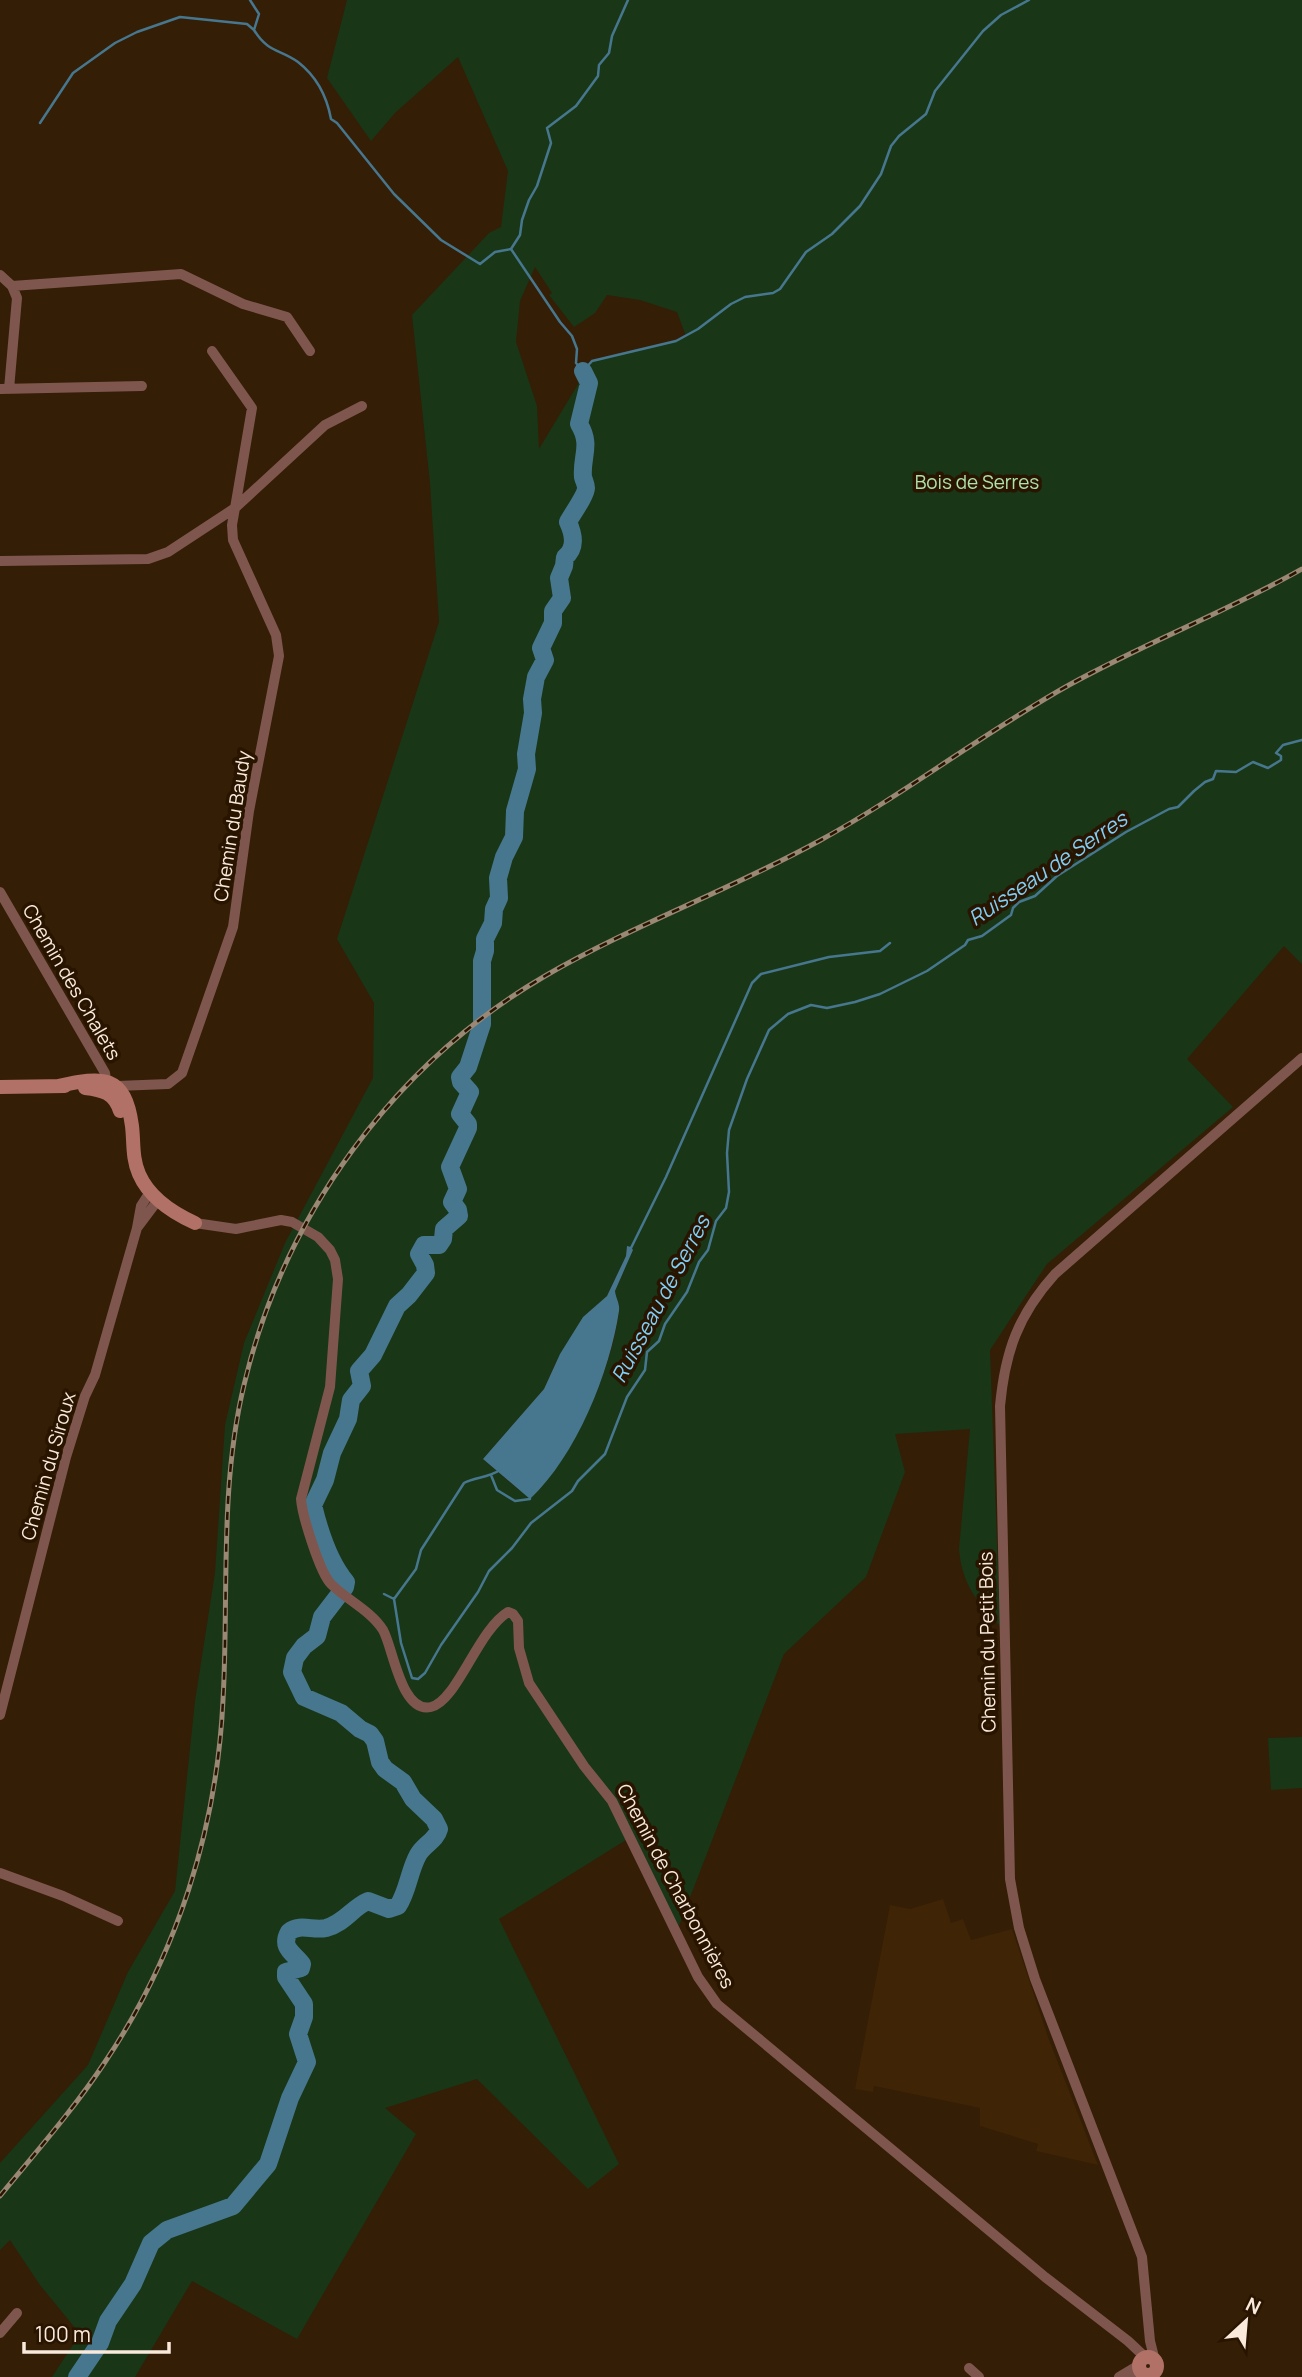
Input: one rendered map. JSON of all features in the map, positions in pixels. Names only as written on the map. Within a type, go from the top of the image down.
[{"type":"street","points":[[12,286],[181,274],[243,304],[286,317],[310,351]]},
{"type":"street","points":[[0,275],[12,286],[17,298],[5,389],[142,386]]},
{"type":"street","name":"Chemin du Baudy","points":[[110,1086],[168,1084],[182,1073],[233,928],[249,811],[279,656],[276,635],[233,540],[232,525],[252,408],[212,351]]},
{"type":"street","points":[[0,561],[148,559],[168,552],[235,508],[325,425],[362,406]]},
{"type":"street","name":"Chemin des Chalets","points":[[0,891],[110,1086]]},
{"type":"street","name":"Chemin du Petit Bois","points":[[1149,2367],[1149,2328],[1142,2257],[1059,2047],[1019,1928],[1010,1881],[1007,1850],[1000,1406],[1002,1382],[1009,1351],[1024,1314],[1055,1274],[1302,1058]]},
{"type":"street","points":[[0,1087],[110,1086],[132,1145],[139,1175],[154,1196],[195,1223]]},
{"type":"street","name":"Chemin du Siroux","points":[[0,1715],[66,1457],[94,1375],[137,1228],[154,1196]]},
{"type":"street","name":"Chemin de Charbonnières","points":[[195,1223],[236,1229],[281,1220],[292,1222],[318,1237],[335,1260],[338,1279],[330,1387],[301,1499],[303,1514],[325,1576],[333,1586],[378,1623],[384,1632],[402,1684],[413,1701],[421,1707],[439,1703],[495,1623],[508,1612],[513,1614],[518,1621],[519,1648],[530,1683],[584,1766],[612,1801],[698,1976],[717,2004],[1045,2277],[1128,2341],[1149,2367]]},
{"type":"street","points":[[0,1873],[63,1896],[118,1921]]},
{"type":"street","points":[[0,2333],[17,2313]]},
{"type":"street","points":[[1123,2376],[1149,2367]]},
{"type":"street","points":[[969,2368],[979,2377]]},
{"type":"shaded area","points":[[943,1899],[951,1923],[963,1919],[971,1940],[1012,1929],[1048,2037],[1098,2165],[1036,2151],[1038,2144],[980,2126],[980,2108],[874,2086],[873,2092],[855,2089],[890,1905],[910,1909]]},
{"type":"green space","name":"Bois de Serres","points":[[347,0],[1302,0],[1302,964],[1284,946],[1187,1059],[1233,1107],[1047,1264],[990,1350],[1000,1626],[967,1582],[959,1549],[970,1429],[895,1434],[905,1472],[866,1577],[784,1654],[679,1926],[626,1840],[499,1919],[619,2164],[588,2189],[477,2079],[385,2108],[416,2134],[297,2339],[192,2281],[135,2377],[52,2377],[80,2334],[40,2285],[10,2240],[0,2250],[0,2163],[88,2065],[128,1972],[175,1891],[195,1701],[215,1573],[225,1425],[244,1343],[285,1243],[373,1078],[374,1003],[337,939],[439,622],[430,483],[412,315],[489,233],[501,227],[508,171],[458,57],[395,113],[371,141],[327,78]],"holes":[[[535,267],[552,293],[549,295],[574,327],[595,313],[607,295],[640,300],[677,312],[686,336],[665,344],[592,361],[539,449],[537,406],[516,342],[520,301]],[[627,1247],[633,1250],[615,1291],[619,1309],[615,1336],[590,1406],[566,1451],[537,1492],[519,1490],[483,1459],[544,1389],[556,1362],[583,1317],[607,1296],[626,1256]]]},
{"type":"green space","points":[[1302,1737],[1302,1788],[1271,1790],[1268,1738]]},
{"type":"water","points":[[627,1246],[633,1250],[615,1291],[619,1311],[599,1386],[576,1437],[562,1460],[530,1499],[483,1459],[544,1389],[560,1354],[583,1317],[607,1296],[626,1256]]},
{"type":"waterway","points":[[250,0],[259,14],[254,30],[259,37],[269,47],[298,62],[310,74],[324,95],[331,119],[394,194],[441,240],[480,264],[495,252],[511,249]]},
{"type":"waterway","points":[[511,249],[520,235],[522,220],[551,143],[547,128],[576,106],[598,76],[599,65],[609,53],[612,36],[628,0]]},
{"type":"waterway","points":[[511,249],[572,336],[577,349],[576,363],[583,371],[592,361],[676,341],[698,329],[731,304],[745,297],[773,293],[780,289],[806,252],[832,234],[860,206],[881,174],[891,146],[926,114],[935,91],[983,31],[1001,15],[1029,0]]},
{"type":"waterway","points":[[40,123],[73,73],[115,43],[137,32],[180,17],[247,24],[254,30]]},
{"type":"waterway","points":[[77,2377],[100,2343],[108,2321],[133,2284],[151,2243],[167,2230],[233,2206],[268,2164],[290,2098],[307,2062],[298,2034],[304,2017],[304,2004],[286,1977],[286,1972],[301,1968],[302,1964],[287,1946],[289,1932],[298,1928],[321,1929],[333,1926],[368,1901],[389,1909],[398,1906],[418,1855],[439,1829],[434,1819],[413,1799],[403,1782],[385,1769],[370,1734],[341,1713],[304,1697],[292,1672],[295,1658],[304,1646],[317,1636],[322,1617],[345,1587],[346,1582],[325,1545],[313,1505],[348,1419],[351,1400],[362,1386],[359,1371],[373,1355],[397,1306],[426,1273],[419,1254],[424,1245],[439,1245],[444,1229],[459,1216],[452,1202],[458,1189],[450,1167],[468,1128],[460,1114],[470,1092],[460,1077],[468,1067],[482,1024],[482,961],[485,939],[493,923],[494,909],[499,898],[498,878],[514,837],[515,811],[527,769],[532,699],[536,677],[545,660],[541,648],[553,623],[553,611],[562,598],[559,578],[573,541],[568,522],[586,488],[583,477],[585,438],[579,424],[589,383],[583,371]]},
{"type":"waterway","name":"Ruisseau de Serres","points":[[384,1594],[394,1599],[401,1643],[412,1678],[418,1679],[425,1673],[489,1571],[512,1548],[531,1523],[572,1491],[578,1481],[605,1454],[627,1397],[645,1370],[647,1352],[659,1341],[665,1324],[687,1292],[699,1262],[708,1250],[716,1221],[726,1208],[729,1192],[729,1130],[747,1079],[769,1030],[788,1014],[811,1005],[827,1008],[855,1002],[880,994],[927,971],[965,945],[968,940],[982,936],[1011,915],[1019,902],[1035,896],[1057,876],[1126,832],[1178,807],[1205,782],[1213,779],[1216,771],[1236,772],[1253,762],[1268,768],[1281,760],[1281,756],[1276,753],[1283,745],[1302,740]]},
{"type":"waterway","points":[[630,1250],[666,1177],[752,983],[761,974],[829,957],[880,951],[890,943]]},
{"type":"waterway","points":[[394,1599],[416,1569],[421,1550],[464,1483],[500,1470]]},
{"type":"waterway","points":[[491,1475],[497,1490],[515,1501],[530,1499]]},
{"type":"railway","points":[[0,2196],[81,2097],[105,2062],[153,1978],[189,1889],[202,1843],[219,1748],[225,1661],[228,1503],[236,1424],[244,1385],[262,1322],[287,1262],[317,1204],[353,1150],[394,1099],[440,1053],[490,1012],[545,976],[612,940],[751,876],[819,841],[1069,685],[1302,569]]}]
